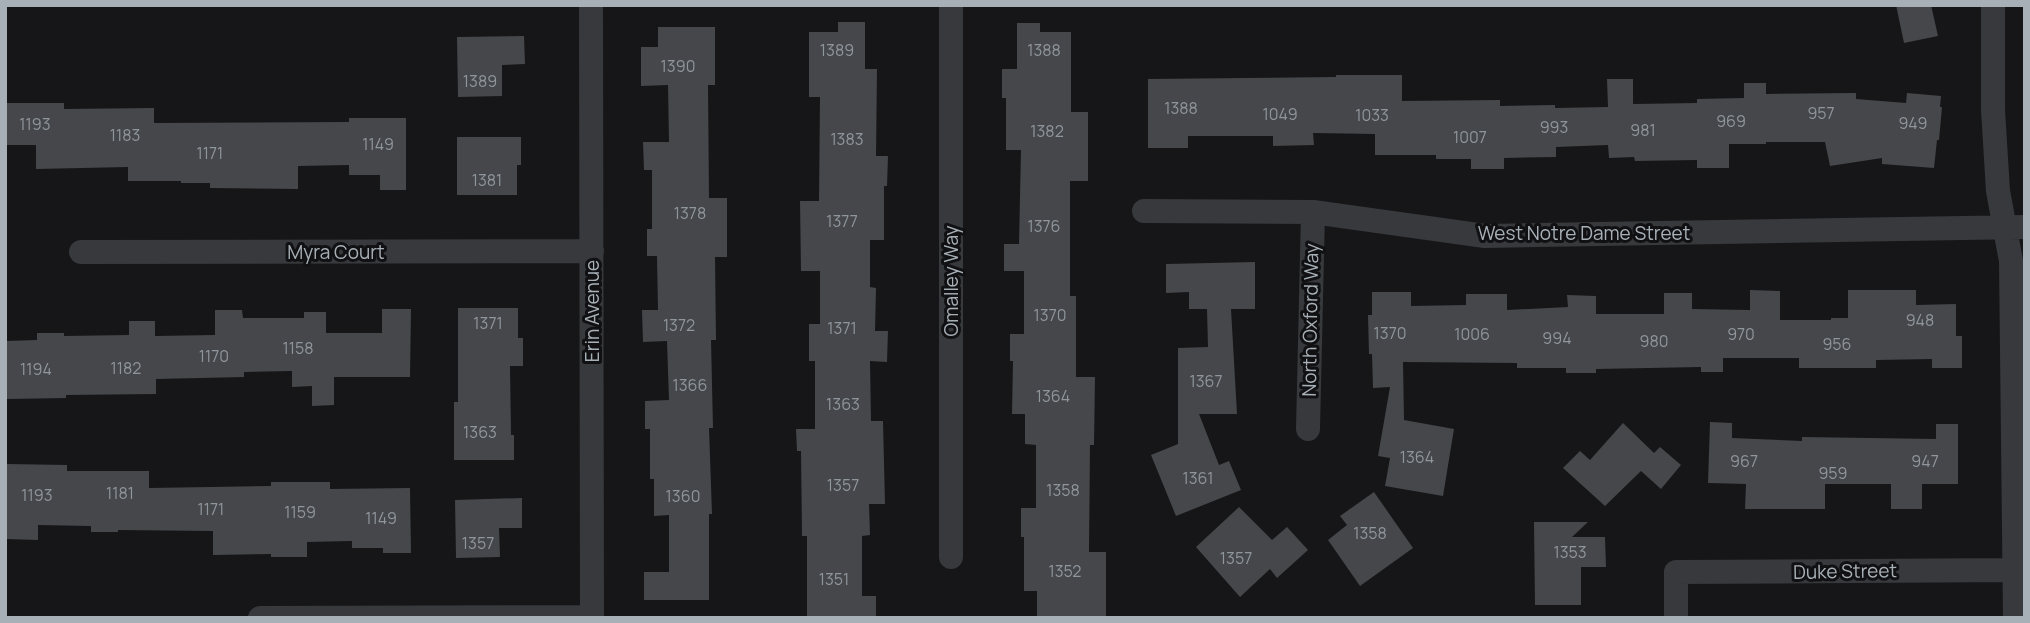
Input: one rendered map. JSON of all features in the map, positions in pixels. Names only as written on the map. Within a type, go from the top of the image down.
[{"type":"street","name":"Erin Avenue","points":[[591,5],[592,617]]},
{"type":"street","name":"Omalley Way","points":[[951,5],[951,557]]},
{"type":"street","points":[[1993,5],[1993,110],[1998,191],[2015,227],[2011,261],[2015,618]]},
{"type":"street","name":"West Notre Dame Street","points":[[1144,211],[1313,212],[1485,236],[2015,227]]},
{"type":"street","name":"North Oxford Way","points":[[1308,429],[1313,212]]},
{"type":"street","name":"Myra Court","points":[[80,252],[592,251]]},
{"type":"street","name":"Duke Street","points":[[1676,618],[1676,572],[2015,570]]},
{"type":"street","points":[[260,618],[592,617]]},
{"type":"building","points":[[1896,5],[1931,5],[1938,36],[1904,43]]},
{"type":"building","points":[[838,22],[865,22],[865,69],[877,69],[876,156],[888,156],[887,186],[884,186],[884,240],[870,240],[870,287],[876,288],[875,331],[888,331],[887,362],[870,361],[871,421],[883,421],[885,504],[869,504],[870,535],[862,536],[862,596],[876,596],[876,618],[807,618],[807,536],[802,536],[801,451],[797,451],[796,429],[815,429],[815,361],[809,361],[809,324],[820,324],[820,271],[801,271],[800,201],[819,201],[820,97],[809,97],[809,32],[838,32]]},
{"type":"building","points":[[1017,23],[1040,23],[1040,32],[1071,32],[1071,112],[1088,112],[1088,181],[1070,181],[1070,296],[1076,296],[1076,377],[1095,377],[1094,445],[1090,445],[1089,552],[1106,552],[1106,618],[1037,618],[1037,591],[1024,591],[1021,508],[1036,508],[1036,445],[1025,444],[1025,414],[1012,414],[1013,361],[1010,361],[1010,334],[1024,334],[1024,271],[1004,271],[1004,244],[1019,244],[1021,150],[1006,150],[1006,98],[1002,98],[1002,69],[1017,69]]},
{"type":"building","points":[[658,27],[715,27],[715,85],[708,85],[709,198],[727,198],[727,257],[715,257],[716,340],[711,340],[713,428],[709,428],[712,514],[709,514],[709,600],[644,600],[644,572],[669,572],[669,515],[654,516],[654,479],[650,479],[650,429],[645,429],[645,401],[669,400],[667,341],[643,342],[642,310],[658,310],[657,256],[647,256],[647,229],[652,229],[652,170],[644,170],[643,142],[669,142],[668,85],[641,86],[641,47],[658,47]]},
{"type":"building","points":[[524,36],[525,64],[502,65],[502,96],[458,97],[457,37]]},
{"type":"building","points":[[1402,75],[1402,101],[1500,100],[1500,106],[1608,107],[1607,79],[1633,79],[1633,104],[1697,103],[1697,99],[1744,98],[1744,83],[1766,83],[1766,94],[1856,93],[1856,99],[1906,103],[1907,93],[1941,96],[1942,107],[1934,168],[1882,164],[1882,158],[1830,166],[1825,142],[1729,144],[1729,168],[1697,168],[1697,160],[1635,161],[1634,157],[1609,158],[1608,145],[1556,147],[1556,157],[1504,158],[1504,169],[1471,169],[1471,159],[1436,159],[1436,155],[1375,155],[1375,134],[1313,133],[1314,145],[1273,146],[1273,136],[1188,136],[1188,148],[1148,148],[1148,79]]},
{"type":"building","points":[[5,103],[64,103],[64,109],[154,108],[154,123],[349,122],[349,118],[406,118],[406,190],[380,190],[380,175],[349,175],[349,165],[298,166],[298,189],[210,188],[210,183],[128,181],[128,167],[36,169],[36,145],[5,145]]},
{"type":"building","points":[[457,137],[521,137],[517,195],[457,195]]},
{"type":"building","points":[[1255,262],[1255,309],[1231,309],[1237,414],[1199,414],[1219,465],[1229,461],[1241,490],[1176,516],[1151,455],[1178,444],[1178,348],[1208,347],[1207,309],[1189,309],[1189,292],[1166,293],[1166,264]]},
{"type":"building","points":[[1750,290],[1780,291],[1780,320],[1848,318],[1848,290],[1916,290],[1916,305],[1956,304],[1956,336],[1962,336],[1962,368],[1932,368],[1932,359],[1876,360],[1876,368],[1799,368],[1799,358],[1723,358],[1723,372],[1701,372],[1701,367],[1596,369],[1596,373],[1566,373],[1566,368],[1517,368],[1517,363],[1403,362],[1404,420],[1454,429],[1443,496],[1385,486],[1390,458],[1378,456],[1390,387],[1373,388],[1368,315],[1372,315],[1372,292],[1411,292],[1411,306],[1466,305],[1466,294],[1507,294],[1507,310],[1568,307],[1567,295],[1596,296],[1596,314],[1664,314],[1664,293],[1692,293],[1692,309],[1750,310]]},
{"type":"building","points":[[458,308],[518,308],[518,338],[523,338],[523,366],[510,366],[514,460],[454,460],[454,402],[458,402]]},
{"type":"building","points":[[382,309],[411,309],[410,377],[334,377],[334,405],[312,406],[312,386],[292,387],[292,371],[244,372],[244,377],[156,379],[156,394],[7,399],[6,341],[37,340],[37,333],[64,333],[64,336],[129,335],[129,321],[155,321],[155,336],[215,335],[215,310],[242,310],[243,318],[304,318],[304,312],[326,312],[326,333],[382,333]]},
{"type":"building","points":[[1710,422],[1732,423],[1732,438],[1802,441],[1802,437],[1936,439],[1936,424],[1958,424],[1958,484],[1922,484],[1922,509],[1891,509],[1891,484],[1825,484],[1825,509],[1745,509],[1746,484],[1708,483]]},
{"type":"building","points":[[1623,423],[1654,453],[1660,447],[1681,465],[1661,489],[1641,471],[1605,506],[1563,468],[1580,451],[1590,460]]},
{"type":"building","points":[[7,464],[67,465],[67,471],[149,471],[149,488],[330,482],[330,489],[410,488],[411,553],[383,553],[383,548],[352,548],[352,541],[307,542],[307,557],[271,557],[271,554],[213,555],[213,531],[91,532],[91,526],[38,525],[38,540],[6,539]]},
{"type":"building","points":[[1374,492],[1413,548],[1360,586],[1328,540],[1347,525],[1340,516]]},
{"type":"building","points":[[522,498],[522,528],[499,528],[500,557],[456,558],[455,500]]},
{"type":"building","points":[[1239,507],[1272,540],[1287,527],[1308,550],[1277,578],[1270,569],[1240,597],[1196,547]]},
{"type":"building","points":[[1534,522],[1588,522],[1572,537],[1605,537],[1606,567],[1581,567],[1581,605],[1535,605]]}]
